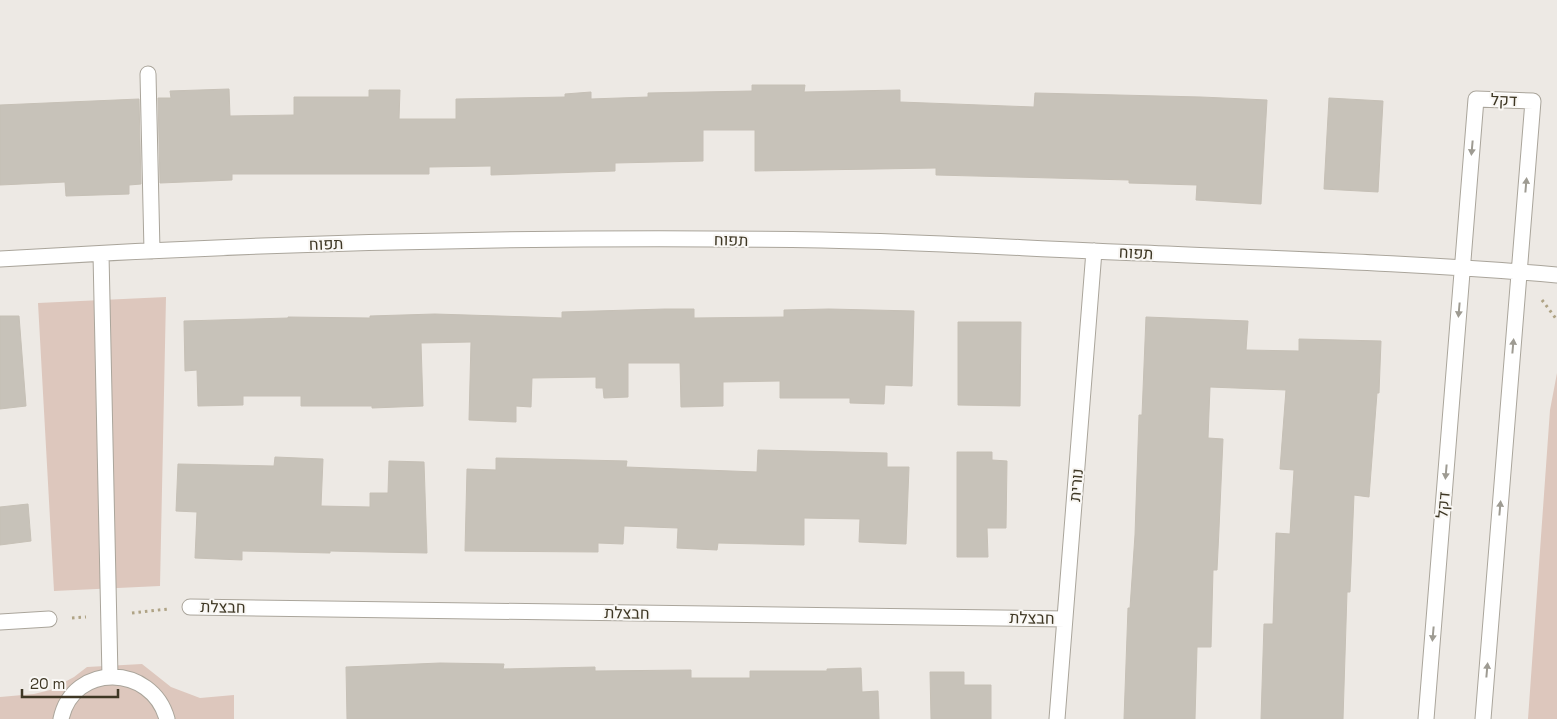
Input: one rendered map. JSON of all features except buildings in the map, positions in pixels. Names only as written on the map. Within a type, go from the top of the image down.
[{"type":"street","points":[[148,74],[152,251]]},
{"type":"street","name":"דקל","points":[[1426,719],[1476,99],[1533,101],[1483,719]]},
{"type":"street","name":"תפוח","points":[[0,259],[416,241],[826,240],[1462,268],[1557,275]]},
{"type":"street","name":"נורית","points":[[1057,719],[1094,251]]},
{"type":"street","points":[[101,254],[110,677]]},
{"type":"street","name":"חבצלת","points":[[190,607],[1065,619]]},
{"type":"street","points":[[0,622],[49,619]]},
{"type":"street","points":[[61,719],[66,704],[81,688],[100,678],[110,677],[132,680],[150,690],[163,707],[167,719]]},
{"type":"shaded area","points":[[166,297],[160,586],[54,591],[38,303]]},
{"type":"shaded area","points":[[1557,373],[1557,719],[1528,719],[1550,410]]},
{"type":"shaded area","points":[[142,664],[171,687],[200,698],[234,695],[234,719],[0,719],[0,697],[34,694],[50,690],[74,677],[87,667]]}]
